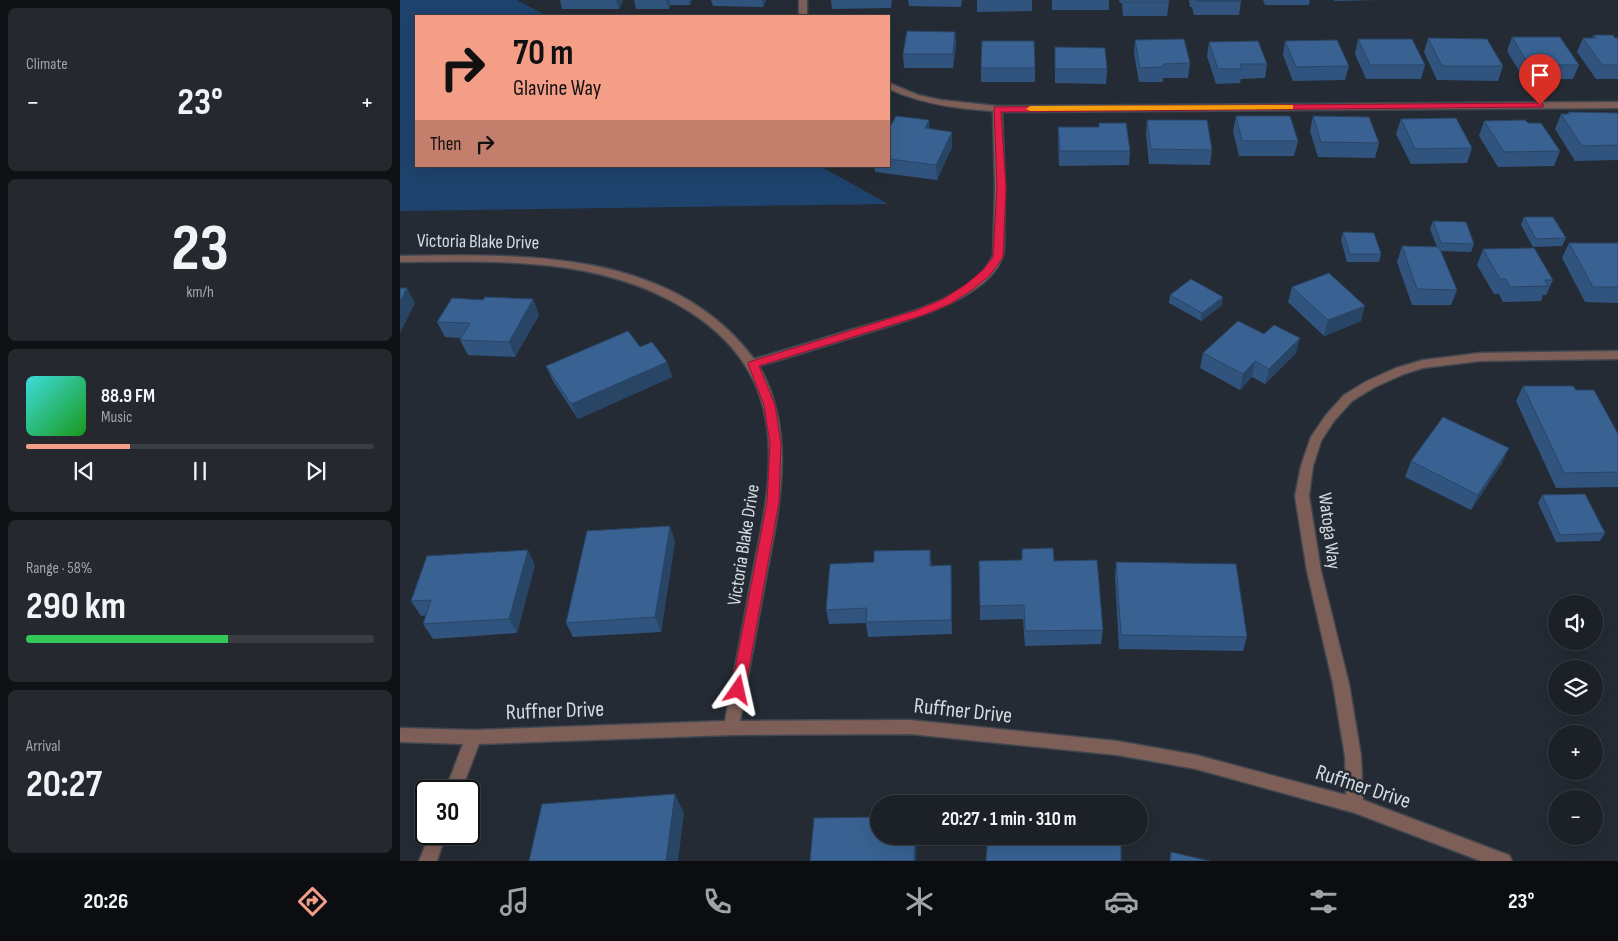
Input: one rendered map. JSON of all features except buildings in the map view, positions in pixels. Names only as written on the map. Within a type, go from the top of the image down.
[{"type":"street","points":[[803,0],[803,15]]},
{"type":"street","points":[[890,86],[927,100],[964,107],[997,109],[1618,105]]},
{"type":"street","points":[[753,364],[921,312],[947,302],[969,288],[987,272],[998,257],[1001,188],[997,109]]},
{"type":"street","name":"Victoria Blake Drive","points":[[400,259],[554,262],[584,266],[613,273],[651,285],[685,302],[707,317],[731,338],[753,364],[770,405],[775,444],[773,502],[731,728]]},
{"type":"street","name":"Watoga Way","points":[[1355,805],[1353,756],[1341,684],[1314,571],[1302,496],[1306,466],[1316,440],[1330,418],[1348,398],[1371,384],[1400,371],[1423,364],[1480,357],[1618,355]]},
{"type":"street","name":"Ruffner Drive","points":[[400,735],[474,737],[731,728],[910,727],[1117,748],[1196,762],[1355,805],[1503,861]]},
{"type":"street","points":[[457,780],[474,737]]},
{"type":"street","points":[[428,861],[434,845]]},
{"type":"shaded area","points":[[400,0],[517,0],[545,15],[415,15],[415,167],[822,167],[888,204],[400,211]]},
{"type":"slow traffic","points":[[1030,109],[1290,107]]},
{"type":"route","points":[[738,690],[773,502],[775,444],[770,405],[753,364],[870,329],[947,302],[969,288],[987,272],[998,257],[1001,188],[997,109],[1540,105]]}]
